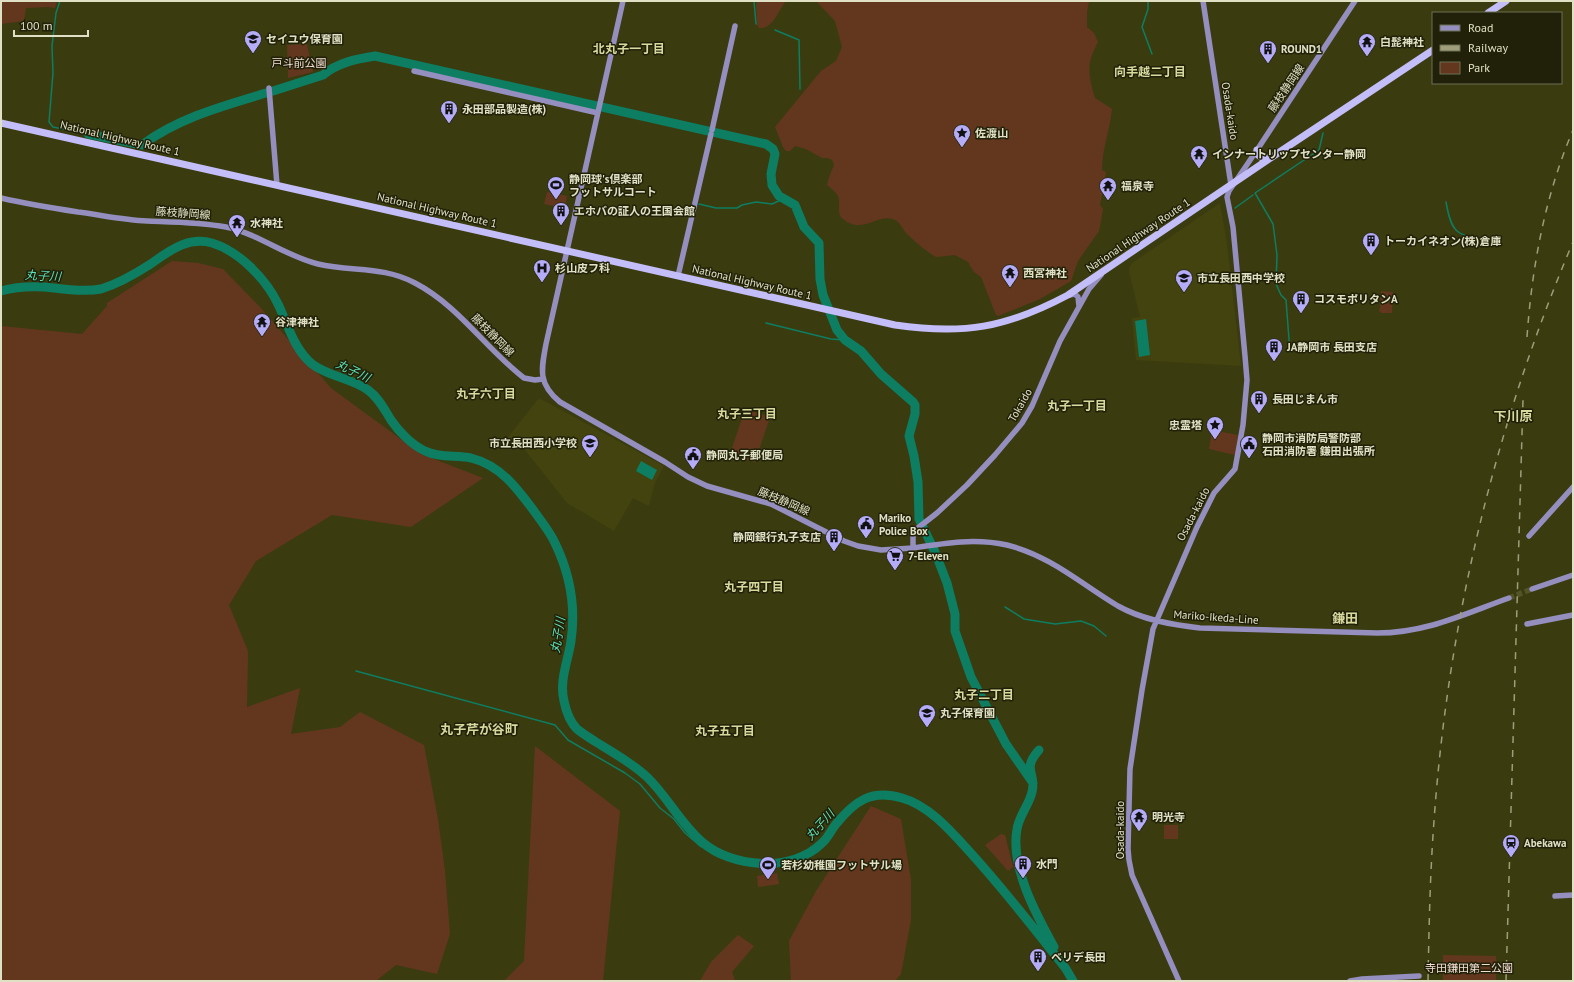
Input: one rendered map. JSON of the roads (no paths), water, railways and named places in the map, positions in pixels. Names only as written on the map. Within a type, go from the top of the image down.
[{"type":"highway","points":[[1490,12],[1506,1]]},
{"type":"highway","name":"National Highway Route 1","points":[[1,123],[895,325],[921,329],[966,329],[990,326],[1014,319],[1068,296],[1272,157],[1432,51]]},
{"type":"highway","points":[[1257,150],[1258,154],[1262,158],[1272,157]]},
{"type":"main road","points":[[543,379],[542,370],[544,354],[623,1]]},
{"type":"main road","name":"Osada-kaido","points":[[1179,981],[1132,875],[1129,860],[1130,768],[1142,690],[1156,621],[1196,527],[1217,489],[1235,469],[1243,425],[1246,380],[1245,356],[1228,197],[1232,185],[1202,1]]},
{"type":"main road","name":"藤枝静岡線","points":[[1232,185],[1257,150],[1354,1]]},
{"type":"main road","points":[[678,276],[735,26]]},
{"type":"main road","points":[[414,71],[598,112]]},
{"type":"main road","points":[[269,88],[277,185]]},
{"type":"main road","name":"藤枝静岡線","points":[[1,198],[39,207],[147,221],[199,223],[226,227],[254,235],[292,254],[317,264],[348,269],[382,271],[395,274],[421,286],[454,310],[524,378],[535,380],[543,379],[549,392],[560,402],[703,484],[771,504],[844,541],[858,546],[881,550],[913,548]]},
{"type":"main road","name":"Tokaido","points":[[913,548],[912,535],[914,531],[967,485],[1022,424],[1035,401],[1060,341],[1089,289],[1102,273]]},
{"type":"main road","points":[[1068,296],[1075,294],[1078,297],[1078,310]]},
{"type":"main road","points":[[1529,536],[1573,487]]},
{"type":"main road","name":"Mariko-Ikeda-Line","points":[[913,548],[958,541],[985,542],[1006,545],[1038,556],[1062,569],[1119,606],[1156,621],[1178,626],[1200,628],[1401,633],[1432,626],[1509,598]]},
{"type":"main road","points":[[1532,590],[1573,575]]},
{"type":"main road","points":[[1527,624],[1573,615]]},
{"type":"main road","points":[[1555,896],[1573,894]]},
{"type":"main road","points":[[1350,981],[1419,976]]},
{"type":"waterway","points":[[60,1],[56,13],[52,46],[53,73],[49,122],[53,127],[88,134]]},
{"type":"waterway","points":[[754,1],[756,24]]},
{"type":"waterway","points":[[1148,1],[1148,9],[1142,27],[1152,54]]},
{"type":"waterway","points":[[775,30],[799,40],[800,89]]},
{"type":"waterway","points":[[273,91],[323,75],[334,67],[347,62],[375,56],[766,144],[773,149],[775,154],[771,174],[772,185],[779,196],[795,205],[804,227],[819,243],[820,279],[823,295],[837,330],[845,340],[861,351],[881,374],[915,405],[915,414],[909,436],[918,482],[919,519],[935,552],[947,583],[955,614],[955,631],[971,677],[1006,744],[1033,783]]},
{"type":"waterway","points":[[88,134],[142,145],[171,127],[186,120],[217,108],[266,93]]},
{"type":"waterway","points":[[1290,352],[1286,300],[1281,295],[1276,284],[1277,255],[1273,224],[1255,193],[1319,150],[1323,133]]},
{"type":"waterway","points":[[1235,208],[1253,195]]},
{"type":"waterway","points":[[699,204],[716,208],[737,208],[742,205],[756,202],[772,204],[783,199]]},
{"type":"waterway","points":[[1446,202],[1450,219],[1456,230],[1461,234],[1484,240]]},
{"type":"waterway","name":"丸子川","points":[[1,291],[28,287],[78,290],[101,289],[132,275],[171,250],[186,243],[203,241],[212,243],[232,252],[251,267],[266,285],[278,304],[300,351],[312,364],[361,386],[372,393],[398,429],[406,438],[420,448],[436,455],[465,457],[481,461],[491,466],[507,478],[521,494],[553,539],[565,567],[568,579],[573,616],[571,641],[563,678],[563,694],[570,720],[579,731],[616,754],[647,777],[661,792],[694,835],[702,842],[715,851],[745,862],[762,864],[779,863],[795,859],[809,853],[824,841],[836,824],[850,809],[864,799],[881,795],[912,801],[930,812],[938,819],[954,834],[981,864],[1042,938],[1066,969],[1073,981]]},
{"type":"waterway","points":[[766,323],[831,339],[845,340]]},
{"type":"waterway","points":[[1005,607],[1024,619],[1055,624],[1081,621],[1094,626],[1106,636]]},
{"type":"waterway","points":[[356,671],[555,725],[568,740],[625,773],[640,784],[660,808],[674,819],[685,833],[700,846],[726,857]]},
{"type":"waterway","points":[[1039,750],[1031,762],[1030,767],[1033,780],[1032,792],[1018,824],[1016,844],[1017,859],[1026,890],[1054,947]]},
{"type":"tunnel","points":[[1509,598],[1532,589]]},
{"type":"railway","points":[[1527,337],[1532,284],[1541,232],[1555,180],[1573,130]]},
{"type":"railway","points":[[1428,981],[1429,921],[1434,821],[1441,747],[1451,672],[1464,599],[1498,454],[1520,382],[1545,312],[1573,242]]},
{"type":"railway","points":[[1506,981],[1523,400]]},
{"type":"place","name":"セイユウ保育園","points":[[253,54]]},
{"type":"place","name":"白髭神社","points":[[1367,57]]},
{"type":"place","name":"ROUND1","points":[[1268,64]]},
{"type":"place","name":"永田部品製造(株)","points":[[449,124]]},
{"type":"place","name":"佐渡山","points":[[962,148]]},
{"type":"place","name":"インナートリップセンター静岡","points":[[1199,169]]},
{"type":"place","name":"静岡球's倶楽部 フットサルコート","points":[[556,200]]},
{"type":"place","name":"福泉寺","points":[[1108,201]]},
{"type":"place","name":"エホバの証人の王国会館","points":[[561,226]]},
{"type":"place","name":"水神社","points":[[237,238]]},
{"type":"place","name":"トーカイネオン(株)倉庫","points":[[1371,256]]},
{"type":"place","name":"杉山皮フ科","points":[[542,283]]},
{"type":"place","name":"西宮神社","points":[[1010,288]]},
{"type":"place","name":"市立長田西中学校","points":[[1184,293]]},
{"type":"place","name":"コスモポリタンA","points":[[1301,314]]},
{"type":"place","name":"谷津神社","points":[[262,337]]},
{"type":"place","name":"JA静岡市 長田支店","points":[[1274,362]]},
{"type":"place","name":"長田じまん市","points":[[1259,414]]},
{"type":"place","name":"忠霊塔","points":[[1215,440]]},
{"type":"place","name":"市立長田西小学校","points":[[590,458]]},
{"type":"place","name":"静岡市消防局警防部 石田消防署 鎌田出張所","points":[[1249,459]]},
{"type":"place","name":"静岡丸子郵便局","points":[[693,470]]},
{"type":"place","name":"Mariko Police Box","points":[[866,539]]},
{"type":"place","name":"静岡銀行丸子支店","points":[[834,552]]},
{"type":"place","name":"7-Eleven","points":[[895,571]]},
{"type":"place","name":"丸子保育園","points":[[927,728]]},
{"type":"place","name":"明光寺","points":[[1139,832]]},
{"type":"place","name":"Abekawa","points":[[1511,858]]},
{"type":"place","name":"水門","points":[[1023,879]]},
{"type":"place","name":"若杉幼稚園フットサル場","points":[[768,880]]},
{"type":"place","name":"ベリデ長田","points":[[1038,972]]},
{"type":"district","name":"北丸子一丁目","points":[[629,49]]},
{"type":"district","name":"向手越二丁目","points":[[1150,72]]},
{"type":"district","name":"丸子六丁目","points":[[486,394]]},
{"type":"district","name":"丸子一丁目","points":[[1077,406]]},
{"type":"district","name":"丸子三丁目","points":[[747,414]]},
{"type":"district","name":"下川原","points":[[1513,416]]},
{"type":"district","name":"丸子四丁目","points":[[754,587]]},
{"type":"district","name":"鎌田","points":[[1345,618]]},
{"type":"district","name":"丸子二丁目","points":[[984,695]]},
{"type":"district","name":"丸子芹が谷町","points":[[479,729]]},
{"type":"district","name":"丸子五丁目","points":[[725,731]]},
{"type":"park label","name":"戸斗前公園","points":[[299,63]]},
{"type":"park label","name":"寺田鎌田第二公園","points":[[1469,968]]}]
